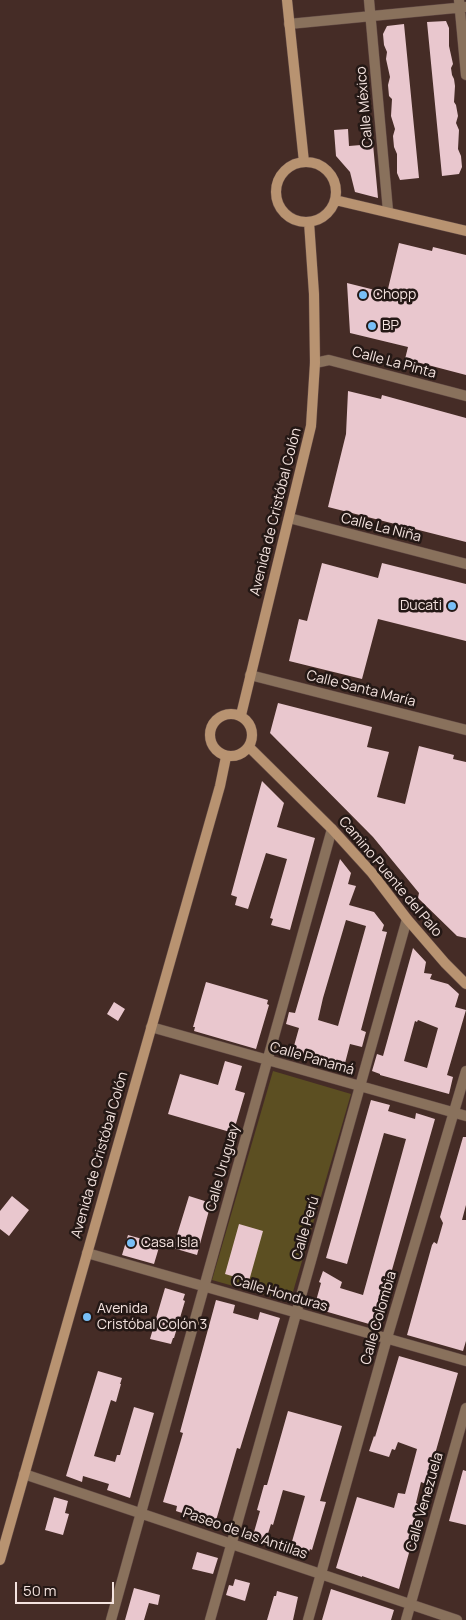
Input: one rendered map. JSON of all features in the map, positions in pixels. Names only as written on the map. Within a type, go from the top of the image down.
[{"type":"main road","points":[[287,0],[304,162]]},
{"type":"main road","points":[[313,163],[329,173],[334,181],[336,190],[335,200],[332,208],[318,220],[299,222],[283,212],[278,204],[276,195],[280,176],[295,164],[313,163]]},
{"type":"main road","points":[[335,200],[388,211],[466,231]]},
{"type":"main road","name":"Avenida de Cristóbal Colón","points":[[240,715],[311,426],[315,363],[314,294],[309,222]]},
{"type":"main road","points":[[228,714],[240,715],[250,723],[253,736],[250,748],[240,755],[226,756],[218,753],[211,743],[210,732],[219,717],[228,714]]},
{"type":"main road","name":"Camino Puente del Palo","points":[[250,748],[332,829],[372,873],[407,919],[466,984]]},
{"type":"main road","name":"Avenida de Cristóbal Colón","points":[[0,1560],[220,786],[226,756]]},
{"type":"street","name":"Calle México","points":[[369,0],[388,211]]},
{"type":"street","points":[[289,24],[462,5],[466,75]]},
{"type":"street","name":"Calle La Pinta","points":[[315,363],[329,360],[466,396]]},
{"type":"street","name":"Calle La Niña","points":[[289,518],[466,564]]},
{"type":"street","name":"Calle Santa María","points":[[250,675],[466,730]]},
{"type":"street","name":"Calle Uruguay","points":[[111,1620],[332,829]]},
{"type":"street","name":"Calle Perú","points":[[210,1620],[407,919]]},
{"type":"street","name":"Calle Panamá","points":[[151,1027],[466,1116]]},
{"type":"street","name":"Calle Colombia","points":[[308,1620],[387,1338],[466,1071]]},
{"type":"street","name":"Calle Honduras","points":[[87,1253],[466,1361]]},
{"type":"street","name":"Calle Venezuela","points":[[406,1620],[466,1408]]},
{"type":"street","name":"Paseo de las Antillas","points":[[24,1474],[457,1620]]},
{"type":"shaded area","points":[[273,1071],[351,1094],[290,1302],[212,1280]]},
{"type":"building","points":[[446,21],[449,28],[449,46],[453,64],[451,68],[455,86],[454,102],[458,116],[456,123],[459,130],[458,149],[462,167],[459,174],[442,176],[427,22]]},
{"type":"building","points":[[404,24],[419,178],[400,180],[397,173],[397,154],[393,136],[395,129],[391,116],[392,99],[389,96],[388,85],[390,77],[383,34],[387,26]]},
{"type":"building","points":[[348,129],[349,146],[373,144],[378,198],[355,192],[350,172],[336,156],[334,130]]},
{"type":"building","points":[[399,243],[432,251],[433,247],[466,255],[466,375],[405,359],[408,347],[350,333],[347,283],[387,293]]},
{"type":"building","points":[[348,391],[381,399],[382,395],[466,418],[466,542],[328,507],[346,434]]},
{"type":"building","points":[[322,563],[378,578],[382,563],[466,584],[466,641],[378,619],[362,679],[289,661],[299,619],[307,621]]},
{"type":"building","points":[[278,703],[372,727],[367,747],[389,752],[377,797],[405,804],[419,746],[454,755],[453,759],[466,762],[466,938],[457,936],[418,898],[419,893],[373,837],[270,733]]},
{"type":"building","points":[[262,781],[284,803],[277,827],[315,838],[290,930],[271,925],[273,919],[270,918],[287,859],[266,853],[248,909],[235,905],[237,897],[231,895]]},
{"type":"building","points":[[340,859],[351,873],[348,884],[356,886],[349,905],[374,912],[384,925],[382,931],[387,932],[361,1030],[366,1032],[362,1047],[350,1044],[344,1067],[292,1053],[299,1028],[286,1024],[289,1012],[295,1013]],"holes":[[[346,920],[366,926],[338,1026],[318,1020]]]},
{"type":"building","points":[[413,948],[426,962],[424,973],[432,974],[430,979],[448,984],[459,994],[455,1007],[466,1010],[447,1075],[453,1077],[449,1094],[380,1075],[372,1071],[377,1054],[383,1056]],"holes":[[[418,1020],[438,1028],[427,1068],[404,1061],[415,1021],[417,1022]]]},
{"type":"building","points":[[206,982],[268,1000],[267,1004],[269,1005],[256,1049],[194,1031],[195,1027],[193,1027]]},
{"type":"building","points":[[114,1002],[125,1009],[118,1021],[107,1014]]},
{"type":"building","points":[[225,1061],[242,1066],[235,1090],[245,1093],[235,1127],[231,1126],[230,1132],[168,1114],[180,1074],[218,1085]]},
{"type":"building","points":[[371,1100],[390,1105],[388,1111],[415,1119],[416,1113],[435,1119],[376,1326],[314,1308],[323,1271],[342,1282],[340,1288],[363,1295],[406,1139],[384,1133],[347,1264],[326,1258]]},
{"type":"building","points":[[463,1137],[466,1137],[466,1205],[462,1220],[466,1220],[466,1341],[463,1351],[407,1335],[432,1245],[434,1242],[437,1244],[443,1223],[440,1217]]},
{"type":"building","points":[[12,1196],[29,1210],[9,1236],[0,1229],[0,1211]]},
{"type":"building","points":[[189,1196],[211,1203],[197,1255],[173,1248]]},
{"type":"building","points":[[239,1224],[263,1231],[249,1281],[225,1274]]},
{"type":"building","points":[[128,1235],[160,1244],[154,1264],[122,1255]]},
{"type":"building","points":[[165,1288],[185,1294],[183,1300],[185,1301],[171,1344],[150,1339]]},
{"type":"building","points":[[216,1300],[235,1305],[233,1313],[258,1320],[260,1312],[280,1318],[240,1449],[237,1448],[215,1524],[176,1511],[177,1506],[163,1502],[183,1433],[180,1432]]},
{"type":"building","points":[[399,1356],[458,1373],[428,1485],[421,1482],[416,1503],[419,1505],[412,1529],[415,1530],[399,1589],[336,1568],[357,1497],[394,1508],[398,1493],[405,1494],[417,1449],[398,1442],[395,1450],[392,1449],[389,1457],[369,1451],[375,1437]]},
{"type":"building","points":[[98,1371],[122,1378],[116,1402],[111,1400],[94,1456],[115,1462],[117,1455],[120,1455],[134,1407],[154,1413],[130,1498],[107,1490],[109,1484],[83,1476],[82,1482],[66,1476]]},
{"type":"building","points":[[288,1411],[342,1426],[320,1501],[326,1502],[312,1550],[310,1549],[307,1558],[289,1552],[305,1496],[283,1490],[273,1525],[271,1524],[265,1543],[252,1539],[260,1511],[257,1510],[264,1485],[267,1485]]},
{"type":"building","points":[[463,1470],[466,1471],[466,1525],[449,1521]]},
{"type":"building","points":[[54,1497],[68,1501],[65,1513],[69,1514],[63,1535],[45,1530]]},
{"type":"building","points":[[197,1552],[218,1558],[213,1574],[192,1569]]},
{"type":"building","points":[[235,1579],[250,1583],[245,1601],[226,1595],[229,1585],[233,1586]]},
{"type":"building","points":[[134,1588],[160,1595],[158,1605],[149,1603],[144,1620],[125,1620]]},
{"type":"building","points":[[331,1589],[394,1610],[391,1620],[322,1620]]},
{"type":"building","points":[[277,1591],[298,1597],[293,1620],[267,1620]]},
{"type":"place","name":"Chopp","points":[[363,295]]},
{"type":"place","name":"BP","points":[[372,326]]},
{"type":"place","name":"Ducati","points":[[452,606]]},
{"type":"place","name":"Casa Isla","points":[[131,1243]]},
{"type":"place","name":"Avenida Cristóbal Colón 3","points":[[87,1317]]}]
